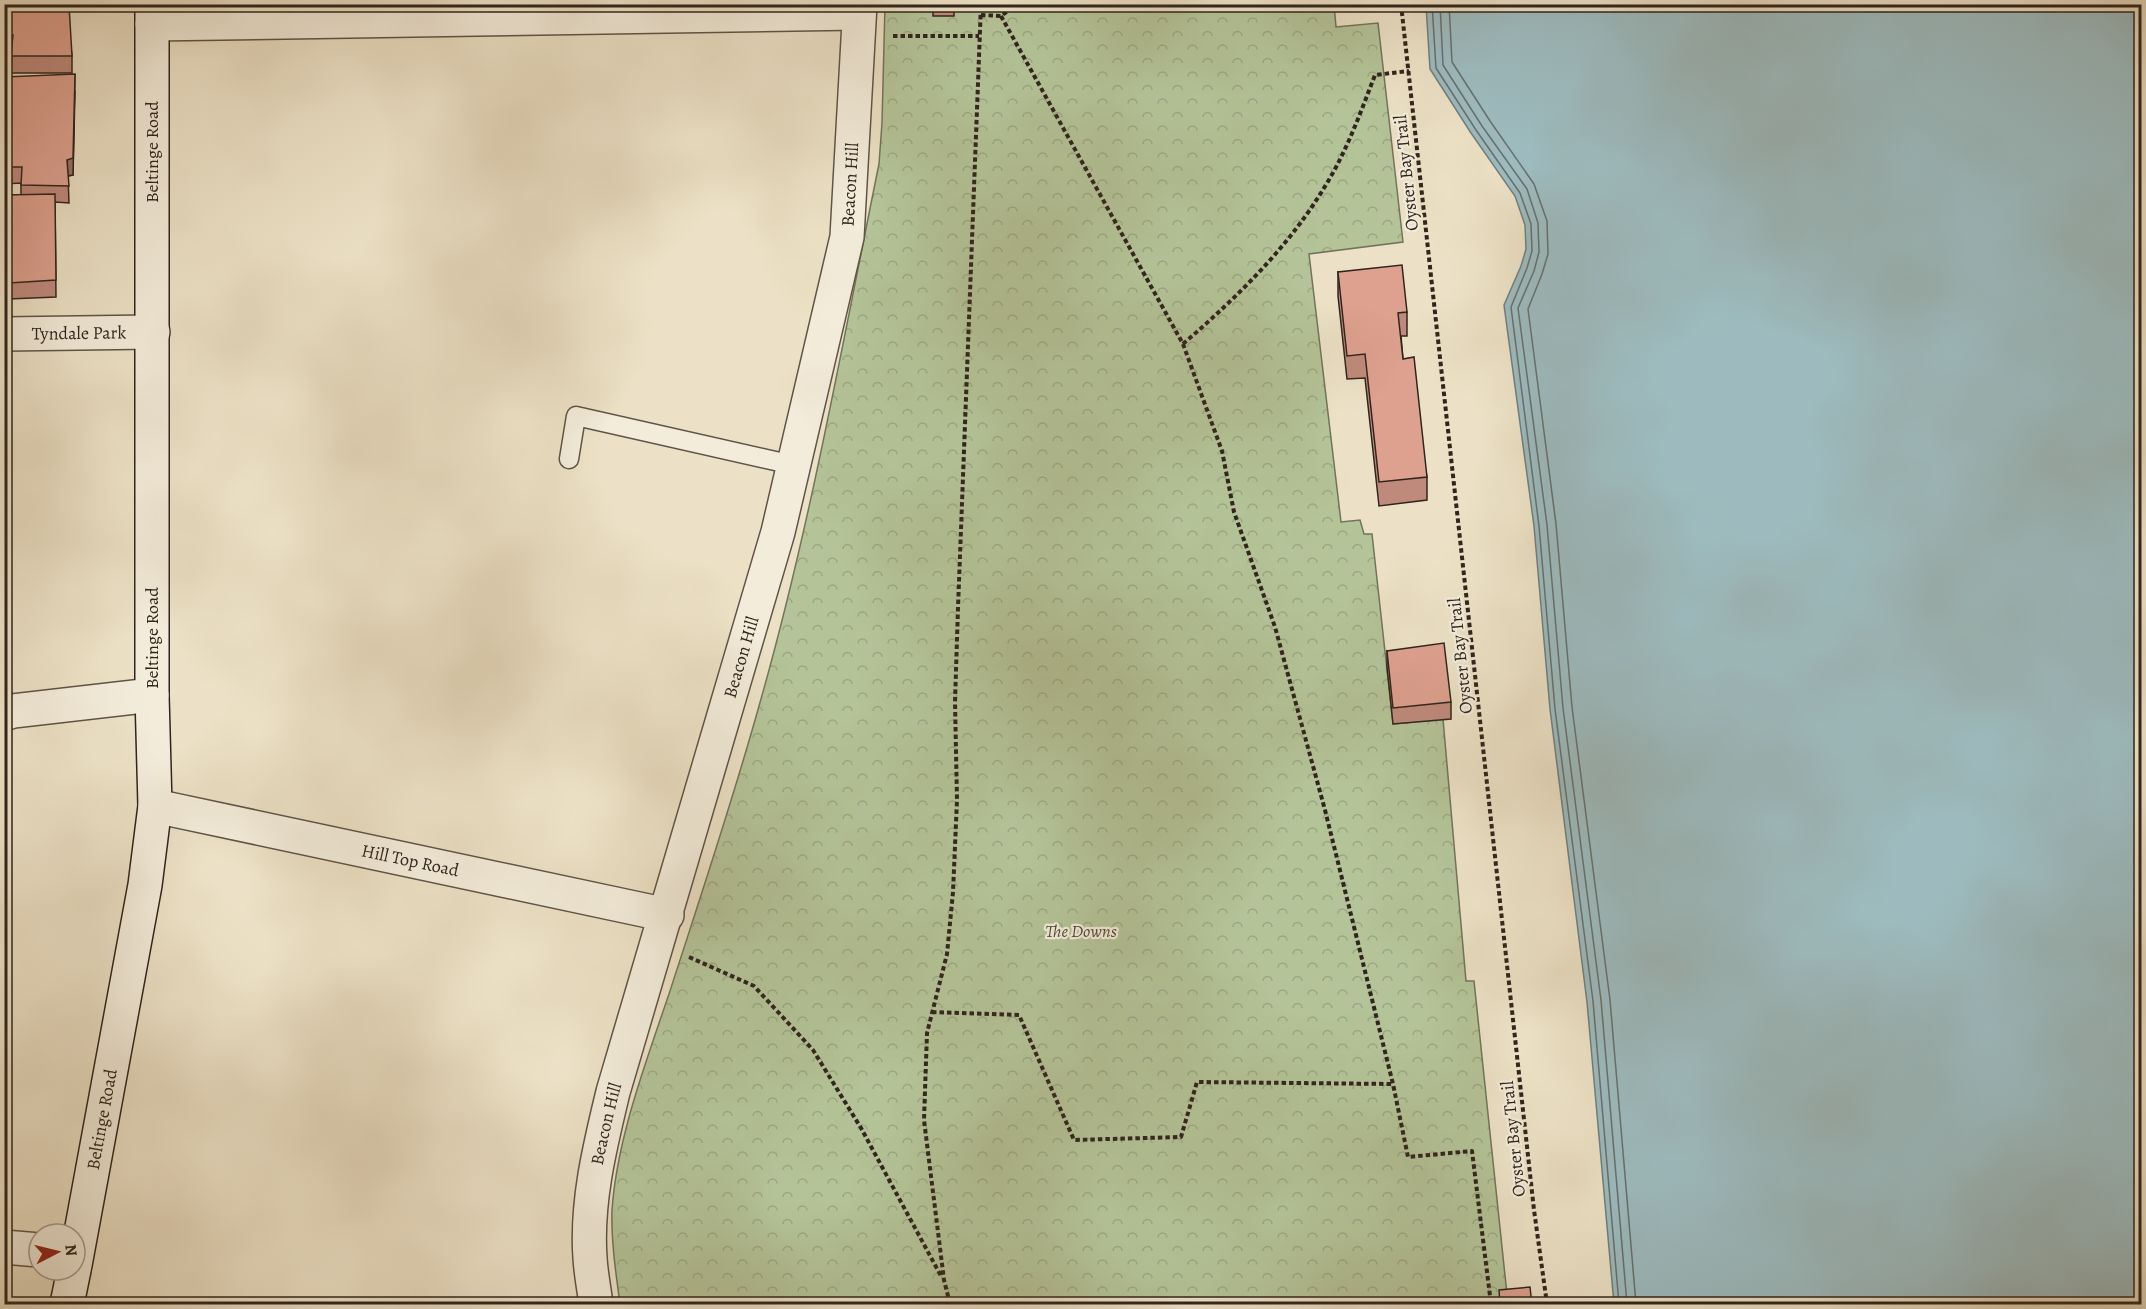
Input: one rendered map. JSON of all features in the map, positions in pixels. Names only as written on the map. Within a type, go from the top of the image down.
[{"type":"street","points":[[152,14],[474,12],[859,18]]},
{"type":"street","name":"Beltinge Road","points":[[82,1222],[145,885],[155,806],[152,695],[152,14]]},
{"type":"street","name":"Beacon Hill","points":[[596,1305],[590,1257],[590,1222],[599,1148],[613,1092],[778,532],[847,237],[859,18]]},
{"type":"street","name":"Tyndale Park","points":[[4,334],[153,332]]},
{"type":"street","points":[[4,714],[13,711],[152,695]]},
{"type":"street","name":"Hill Top Road","points":[[155,806],[662,929]]},
{"type":"street","points":[[4,1247],[27,1249]]},
{"type":"street","name":"Beltinge Road","points":[[67,1305],[71,1282]]},
{"type":"lane","points":[[569,459],[576,416],[793,465]]},
{"type":"path","points":[[950,1305],[944,1280],[924,1120],[927,1033],[947,954],[953,892],[957,800],[955,702],[957,631],[981,4]]},
{"type":"path","points":[[981,15],[1001,16],[1017,4]]},
{"type":"path","name":"Oyster Bay Trail","points":[[1401,4],[1547,1305]]},
{"type":"path","points":[[1001,16],[1182,344],[1222,451],[1234,512],[1275,627],[1325,810],[1393,1084],[1408,1157],[1472,1151],[1491,1305]]},
{"type":"path","points":[[859,18],[979,36]]},
{"type":"path","points":[[1182,344],[1231,303],[1278,251],[1324,189],[1355,129],[1375,75],[1409,71]]},
{"type":"path","points":[[662,929],[754,986],[813,1050],[861,1128],[944,1280]]},
{"type":"path","points":[[932,1012],[1018,1015],[1074,1140],[1181,1137],[1197,1083],[1393,1084]]},
{"type":"green space","name":"The Downs","points":[[1334,4],[1336,27],[1378,23],[1403,242],[1309,254],[1341,522],[1360,520],[1364,534],[1372,534],[1393,724],[1443,719],[1466,981],[1474,981],[1508,1304],[620,1304],[614,1257],[612,1210],[620,1155],[642,1073],[738,778],[777,639],[810,504],[879,164],[885,5]]},
{"type":"water","points":[[1426,5],[2141,5],[2141,1304],[1614,1304],[1587,1002],[1550,709],[1534,526],[1504,305],[1526,249],[1525,225],[1515,196],[1430,69]]},
{"type":"building","points":[[933,4],[954,4],[954,8],[933,8]]},
{"type":"building","points":[[4,5],[69,5],[72,56],[11,56],[13,35],[4,35]]},
{"type":"building","points":[[75,74],[73,158],[67,160],[69,186],[21,185],[22,167],[4,167],[4,77]]},
{"type":"building","points":[[55,194],[56,280],[9,283],[10,268],[4,267],[4,195]]},
{"type":"building","points":[[1402,265],[1407,312],[1398,313],[1403,359],[1414,357],[1427,477],[1379,482],[1365,354],[1347,356],[1338,272]]},
{"type":"building","points":[[1444,643],[1451,702],[1393,708],[1387,651]]},
{"type":"building","points":[[1530,1287],[1532,1305],[1500,1305],[1499,1290]]}]
